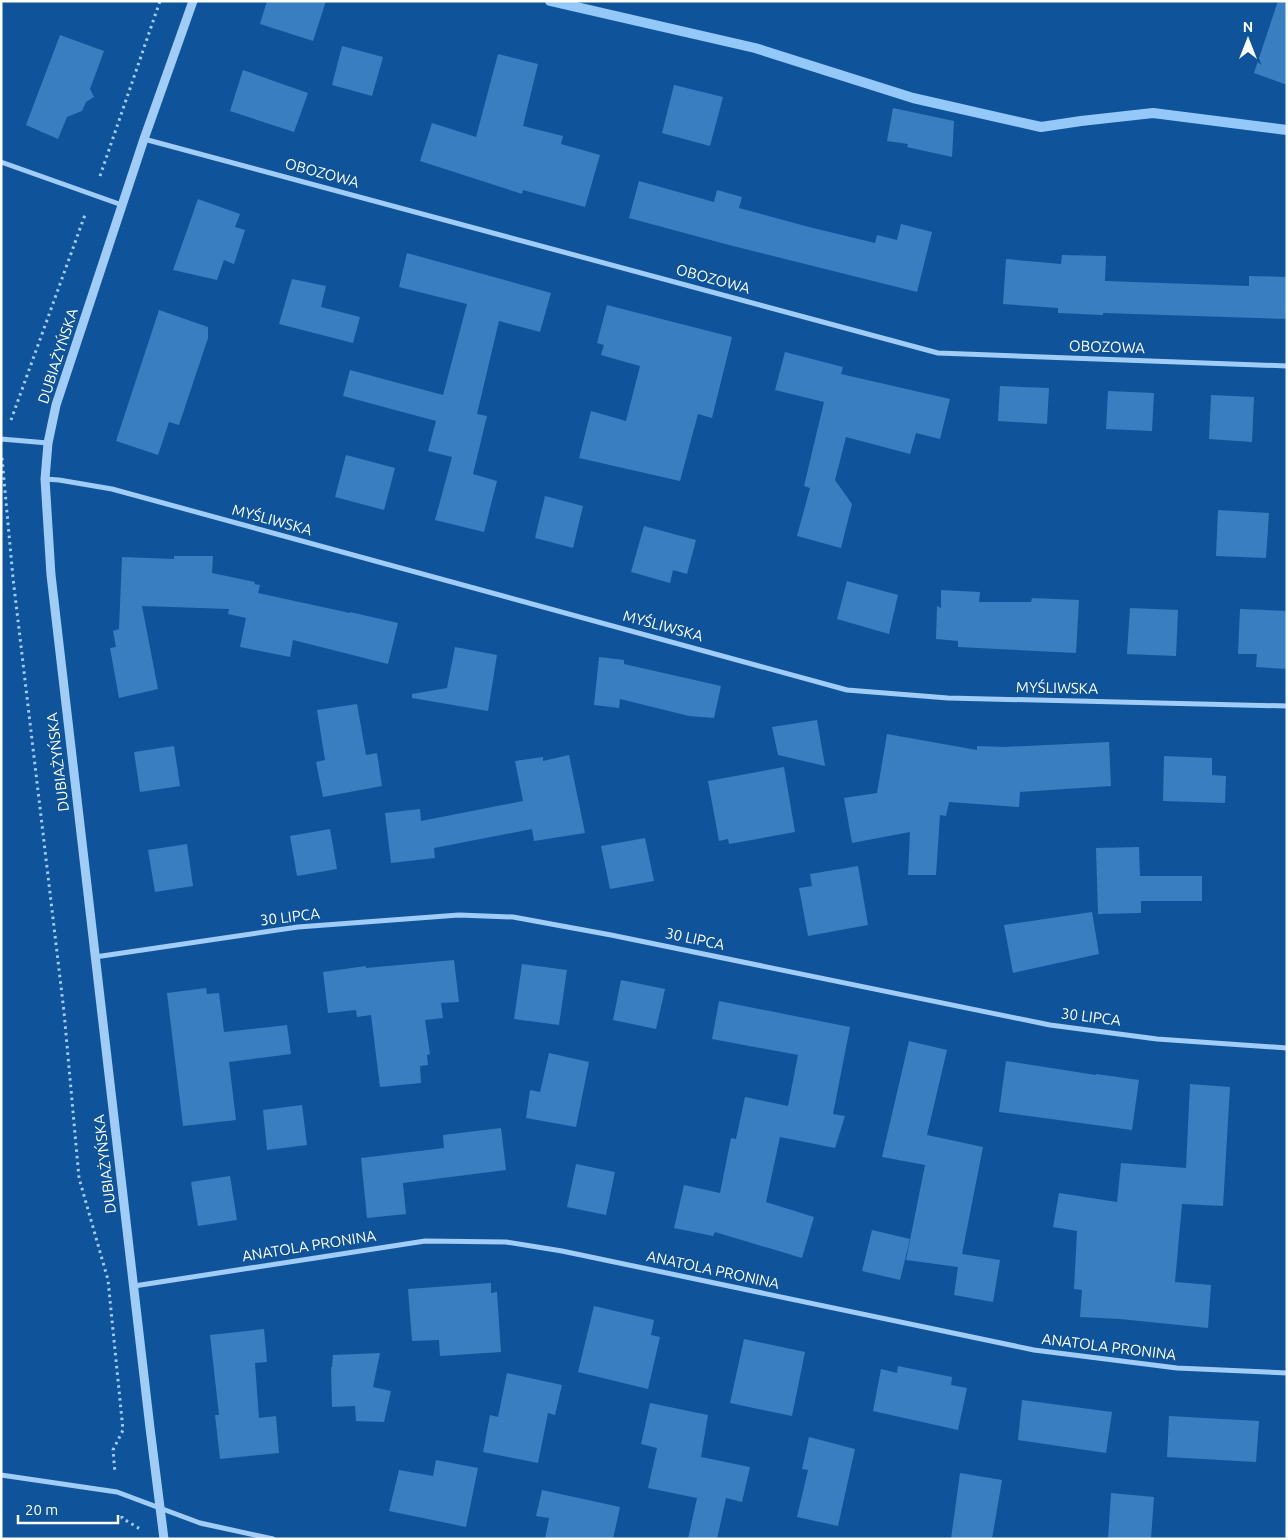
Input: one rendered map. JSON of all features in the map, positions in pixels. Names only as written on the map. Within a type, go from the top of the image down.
[{"type":"street","name":"DUBIAŻYŃSKA","points":[[164,1539],[51,575],[45,479],[48,443],[56,405],[144,138],[193,1]]},
{"type":"street","name":"OBOZOWA","points":[[144,138],[938,353],[1287,366]]},
{"type":"street","points":[[1,162],[122,205]]},
{"type":"street","points":[[1,439],[48,443]]},
{"type":"street","name":"MYŚLIWSKA","points":[[45,479],[112,489],[847,690],[948,698],[1287,706]]},
{"type":"street","name":"30 LIPCA","points":[[95,957],[298,927],[459,915],[513,918],[611,935],[1050,1025],[1157,1038],[1287,1048]]},
{"type":"street","name":"ANATOLA PRONINA","points":[[134,1286],[425,1241],[506,1242],[562,1250],[1034,1350],[1177,1368],[1287,1373]]},
{"type":"street","points":[[1,1475],[117,1492],[200,1523],[273,1539]]},
{"type":"path","points":[[98,182],[160,1]]},
{"type":"path","points":[[10,424],[88,207]]},
{"type":"path","points":[[2,458],[13,578],[64,1012],[79,1178],[108,1280],[123,1430],[113,1450]]},
{"type":"path","points":[[122,1518],[140,1529],[142,1534]]},
{"type":"building","points":[[267,1],[326,1],[313,41],[260,24]]},
{"type":"building","points":[[1278,1],[1287,1],[1287,85],[1254,73]]},
{"type":"building","points":[[60,35],[104,51],[90,89],[94,97],[86,102],[82,111],[67,117],[58,139],[26,125]]},
{"type":"building","points":[[342,46],[383,57],[372,96],[332,85]]},
{"type":"building","points":[[498,54],[538,64],[523,126],[563,136],[561,144],[600,155],[585,207],[523,190],[522,194],[420,161],[432,123],[476,137]]},
{"type":"building","points":[[243,70],[308,93],[294,132],[230,111]]},
{"type":"building","points":[[674,85],[723,97],[710,146],[662,133]]},
{"type":"building","points":[[893,108],[954,121],[952,157],[907,147],[908,144],[887,141]]},
{"type":"building","points":[[639,181],[714,202],[717,190],[742,197],[739,208],[875,243],[877,235],[897,240],[901,224],[932,232],[917,292],[629,218]]},
{"type":"building","points":[[198,199],[240,214],[235,227],[245,230],[234,264],[224,260],[217,280],[173,270]]},
{"type":"building","points":[[407,253],[551,293],[540,332],[499,321],[477,414],[487,416],[473,474],[497,481],[484,532],[435,520],[452,457],[428,451],[436,421],[343,396],[350,370],[443,395],[467,304],[399,287]]},
{"type":"building","points":[[1062,255],[1106,256],[1105,281],[1249,286],[1249,276],[1287,277],[1287,319],[1058,313],[1058,308],[1003,304],[1006,259],[1061,264]]},
{"type":"building","points":[[292,279],[326,286],[321,307],[360,317],[353,343],[279,324]]},
{"type":"building","points":[[607,305],[732,337],[712,418],[698,414],[680,481],[579,458],[591,411],[626,421],[640,366],[601,355],[604,345],[597,343]]},
{"type":"building","points":[[159,310],[208,327],[208,338],[179,425],[169,422],[158,455],[116,441]]},
{"type":"building","points":[[785,352],[843,367],[841,374],[950,399],[940,439],[916,433],[910,454],[846,437],[835,480],[852,504],[841,548],[797,536],[810,488],[804,486],[824,402],[775,390]]},
{"type":"building","points":[[1000,386],[1049,388],[1047,424],[998,421]]},
{"type":"building","points":[[1108,391],[1154,393],[1152,431],[1106,429]]},
{"type":"building","points":[[1211,395],[1254,397],[1252,442],[1209,439]]},
{"type":"building","points":[[346,455],[395,468],[384,510],[335,497]]},
{"type":"building","points":[[545,496],[583,506],[573,548],[535,538]]},
{"type":"building","points":[[1218,510],[1269,513],[1266,558],[1216,556]]},
{"type":"building","points":[[644,526],[696,540],[687,574],[673,570],[670,583],[631,572]]},
{"type":"building","points":[[174,556],[213,556],[212,573],[255,582],[254,584],[260,585],[258,593],[398,623],[388,664],[293,640],[290,657],[240,647],[246,618],[228,614],[229,609],[142,606],[158,689],[119,698],[110,648],[116,647],[113,631],[119,629],[122,557],[174,559]]},
{"type":"building","points":[[847,581],[898,595],[889,634],[837,619]]},
{"type":"building","points":[[941,590],[980,592],[979,602],[1031,602],[1032,598],[1079,600],[1076,653],[958,647],[958,641],[936,639],[937,606],[941,608]]},
{"type":"building","points":[[1130,608],[1178,610],[1176,656],[1127,654]]},
{"type":"building","points":[[1240,609],[1287,611],[1286,669],[1256,667],[1257,654],[1238,654]]},
{"type":"building","points":[[455,647],[497,655],[488,711],[412,698],[412,694],[447,688]]},
{"type":"building","points":[[599,657],[624,660],[624,664],[721,686],[714,718],[689,716],[620,699],[619,708],[594,705]]},
{"type":"building","points":[[357,704],[366,755],[377,753],[382,786],[323,797],[316,762],[325,760],[317,710]]},
{"type":"building","points":[[817,720],[825,766],[778,755],[772,727]]},
{"type":"building","points":[[887,734],[977,750],[977,746],[1003,747],[1109,742],[1111,786],[1020,792],[1019,807],[949,802],[946,816],[940,815],[936,875],[908,875],[910,832],[852,843],[844,798],[877,793]]},
{"type":"building","points":[[174,746],[180,786],[140,792],[134,752]]},
{"type":"building","points":[[569,755],[585,833],[534,841],[532,829],[434,848],[435,858],[391,863],[385,813],[420,809],[421,821],[523,801],[515,761],[543,757],[543,761]]},
{"type":"building","points":[[1164,756],[1212,758],[1212,775],[1226,776],[1225,803],[1163,801]]},
{"type":"building","points":[[784,767],[795,832],[729,844],[728,839],[719,841],[708,781]]},
{"type":"building","points":[[330,829],[337,869],[297,876],[290,836]]},
{"type":"building","points":[[645,838],[654,881],[610,889],[601,846]]},
{"type":"building","points":[[187,844],[193,886],[155,892],[148,850]]},
{"type":"building","points":[[1139,847],[1140,876],[1202,876],[1202,901],[1141,901],[1141,913],[1098,914],[1096,848]]},
{"type":"building","points":[[858,866],[868,925],[808,936],[799,888],[812,886],[810,874]]},
{"type":"building","points":[[1092,912],[1099,954],[1013,973],[1004,925]]},
{"type":"building","points":[[454,960],[459,1002],[441,1003],[443,1018],[425,1020],[430,1054],[427,1055],[428,1065],[420,1066],[421,1083],[380,1087],[371,1015],[357,1017],[356,1010],[328,1013],[323,972],[366,966],[366,968]]},
{"type":"building","points":[[522,964],[567,970],[559,1025],[514,1019]]},
{"type":"building","points":[[621,980],[665,989],[656,1029],[613,1020]]},
{"type":"building","points":[[206,988],[207,994],[219,993],[224,1032],[287,1025],[291,1054],[229,1062],[236,1120],[183,1126],[167,993]]},
{"type":"building","points":[[719,1001],[850,1027],[833,1114],[845,1116],[835,1148],[780,1137],[766,1202],[814,1217],[802,1258],[715,1232],[713,1236],[674,1228],[684,1185],[720,1193],[731,1138],[736,1139],[745,1097],[788,1106],[798,1055],[712,1039]]},
{"type":"building","points":[[909,1041],[947,1050],[927,1135],[983,1147],[962,1254],[1000,1260],[993,1302],[954,1295],[958,1267],[906,1260],[925,1165],[882,1157]]},
{"type":"building","points":[[549,1053],[589,1062],[576,1127],[526,1118],[530,1090],[540,1092]]},
{"type":"building","points":[[1006,1061],[1139,1080],[1132,1130],[999,1112]]},
{"type":"building","points":[[1190,1084],[1230,1087],[1223,1206],[1182,1204],[1175,1282],[1211,1285],[1208,1328],[1080,1317],[1082,1290],[1074,1289],[1077,1231],[1053,1227],[1059,1193],[1117,1202],[1121,1163],[1186,1168]]},
{"type":"building","points":[[302,1105],[307,1145],[267,1150],[263,1110]]},
{"type":"building","points":[[501,1128],[506,1170],[403,1183],[406,1214],[367,1218],[361,1158],[444,1148],[443,1135]]},
{"type":"building","points":[[576,1164],[615,1172],[606,1215],[567,1207]]},
{"type":"building","points":[[230,1176],[237,1220],[198,1226],[191,1182]]},
{"type":"building","points":[[872,1230],[910,1239],[900,1280],[862,1271]]},
{"type":"building","points":[[491,1283],[491,1293],[497,1292],[501,1352],[440,1356],[439,1340],[412,1341],[408,1289]]},
{"type":"building","points":[[594,1306],[654,1320],[651,1335],[660,1337],[648,1389],[578,1372]]},
{"type":"building","points":[[264,1329],[267,1362],[255,1363],[259,1418],[276,1416],[279,1453],[220,1459],[215,1415],[219,1415],[210,1335]]},
{"type":"building","points":[[744,1339],[805,1352],[792,1416],[730,1403]]},
{"type":"building","points":[[380,1353],[373,1387],[391,1391],[384,1422],[356,1421],[355,1406],[332,1407],[331,1367],[333,1355]]},
{"type":"building","points":[[898,1366],[952,1377],[951,1385],[967,1388],[958,1430],[873,1411],[881,1369],[897,1373]]},
{"type":"building","points":[[507,1373],[562,1385],[555,1415],[548,1413],[538,1463],[483,1452],[490,1415],[498,1417]]},
{"type":"building","points":[[1022,1400],[1112,1412],[1106,1453],[1018,1440]]},
{"type":"building","points":[[650,1403],[708,1415],[701,1457],[750,1467],[742,1502],[726,1498],[717,1539],[688,1539],[697,1498],[648,1488],[657,1448],[641,1444]]},
{"type":"building","points":[[1169,1416],[1259,1421],[1256,1462],[1167,1457]]},
{"type":"building","points":[[809,1437],[855,1449],[838,1526],[797,1517],[808,1470],[802,1469]]},
{"type":"building","points":[[436,1460],[478,1468],[466,1527],[389,1511],[399,1470],[433,1476]]},
{"type":"building","points":[[960,1473],[1002,1480],[992,1539],[951,1539]]},
{"type":"building","points":[[542,1490],[620,1507],[613,1539],[545,1539],[549,1518],[536,1516]]},
{"type":"building","points":[[1111,1493],[1154,1497],[1151,1539],[1108,1539]]},
{"type":"waterway","points":[[550,1],[755,48],[913,98],[1041,127],[1153,113],[1287,130]]}]
